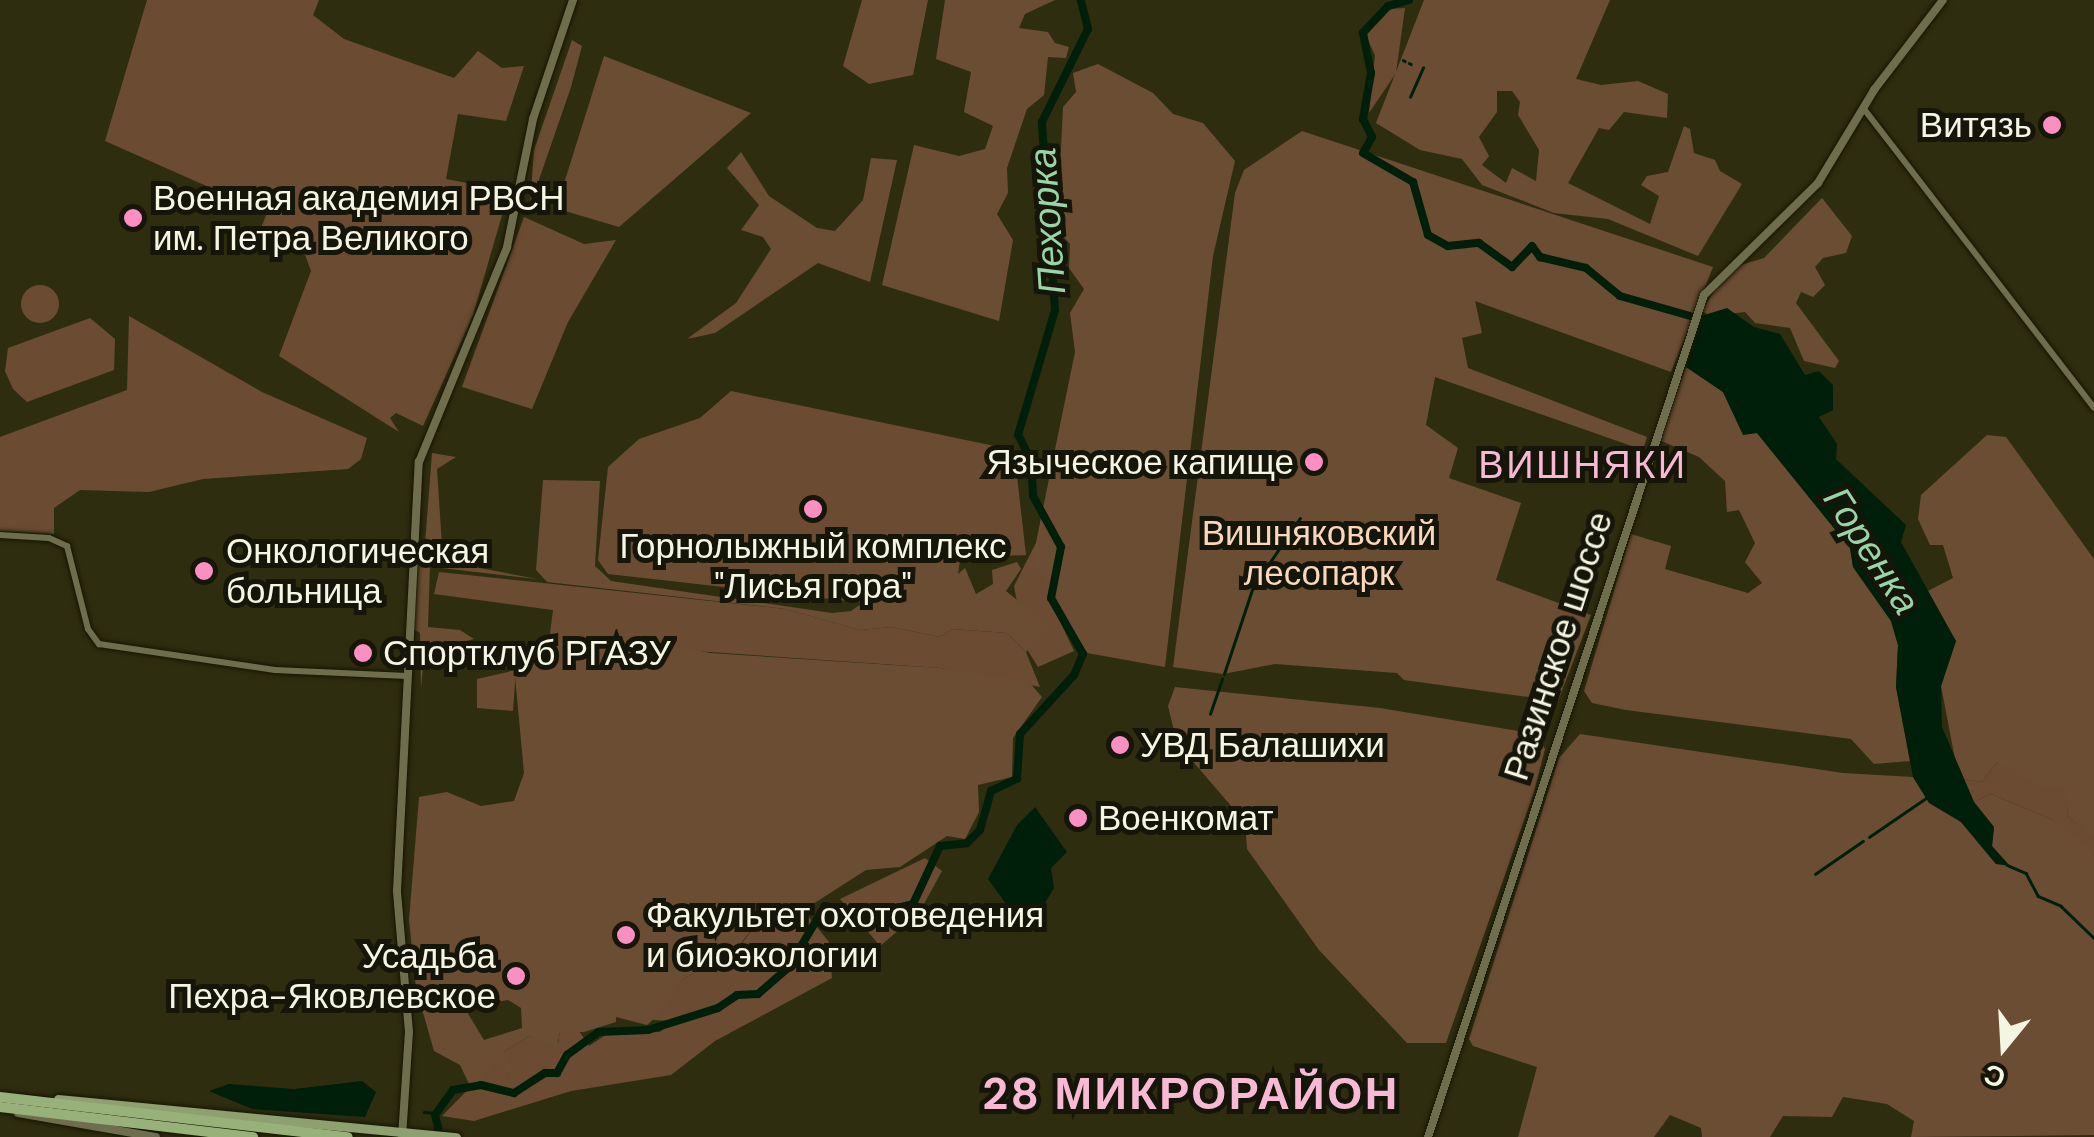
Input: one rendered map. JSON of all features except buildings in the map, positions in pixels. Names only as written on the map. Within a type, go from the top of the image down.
[{"type":"highway","points":[[0,1096],[348,1137]]},
{"type":"highway","points":[[0,1108],[253,1137]]},
{"type":"main road","points":[[405,1134],[406,985],[397,892],[421,452],[507,248],[533,118],[574,0]]},
{"type":"main road","name":"Разинское шоссе","points":[[1428,1137],[1704,295],[1818,183],[1864,109],[1943,0]]},
{"type":"main road","points":[[0,1096],[456,1137]]},
{"type":"main road","points":[[0,1108],[156,1137]]},
{"type":"main road","points":[[379,1128],[391,1137]]},
{"type":"street","points":[[1864,109],[2094,408]]},
{"type":"street","points":[[0,535],[49,538],[66,546],[88,629],[99,644],[276,670],[406,676]]},
{"type":"shaded area","points":[[147,0],[319,0],[313,15],[344,39],[454,78],[478,51],[502,68],[524,66],[506,121],[458,114],[446,179],[509,191],[473,315],[423,426],[396,413],[390,418],[399,432],[279,356],[311,271],[303,249],[261,228],[267,213],[105,141]]},
{"type":"shaded area","points":[[1405,8],[1396,73],[1369,113],[1375,55],[1365,34],[1389,9]]},
{"type":"shaded area","points":[[524,217],[584,244],[616,240],[568,322],[532,409],[462,387]]},
{"type":"shaded area","points":[[40,285],[53,291],[59,304],[53,317],[40,323],[27,317],[21,304],[27,291]]},
{"type":"shaded area","points":[[129,316],[262,392],[367,438],[361,459],[348,469],[203,479],[149,492],[80,490],[54,508],[54,534],[0,531],[0,437],[127,390]]},
{"type":"shaded area","points":[[90,318],[115,339],[114,370],[27,402],[13,389],[5,371],[8,348]]},
{"type":"shaded area","name":"Горнолыжный комплекс \"Лисья гора\"","points":[[731,391],[1014,450],[1026,555],[923,559],[893,606],[608,574],[598,560],[608,467],[639,439],[700,418]]},
{"type":"shaded area","points":[[1038,539],[1054,552],[1048,596],[1074,651],[1038,667],[1025,646],[1014,586]]},
{"type":"shaded area","points":[[439,572],[786,609],[860,630],[892,627],[940,637],[952,629],[1007,633],[1026,652],[1040,687],[940,668],[565,642],[550,634],[553,610],[434,594]]},
{"type":"shaded area","points":[[516,670],[513,711],[477,708],[477,679]]},
{"type":"shaded area","points":[[1997,762],[2066,787],[2068,816],[2094,839],[2094,856],[2053,820],[1991,794],[1974,802],[1964,779],[1982,782]]},
{"type":"shaded area","points":[[925,858],[942,871],[919,913],[880,946],[840,899]]},
{"type":"shaded area","points":[[781,904],[808,916],[829,942],[832,978],[715,1041],[671,1075],[571,1091],[474,1121],[442,1116],[495,1062],[510,1076],[504,1052],[529,1036],[558,1043],[560,1032],[579,1031],[589,1046],[607,1034],[660,1032],[673,1021],[653,1020],[682,980],[739,947],[763,915]]},
{"type":"green space","points":[[862,0],[928,0],[913,75],[869,84],[843,66]]},
{"type":"green space","points":[[945,0],[1055,0],[1025,14],[1019,28],[1048,32],[1055,43],[1069,47],[1066,58],[1048,57],[1044,95],[1027,109],[1007,168],[1008,193],[997,214],[1013,240],[999,321],[882,285],[914,145],[959,156],[985,149],[993,126],[964,112],[971,72],[936,59]]},
{"type":"green space","points":[[1424,0],[1610,0],[1576,79],[1601,85],[1638,81],[1668,94],[1667,118],[1624,112],[1609,130],[1599,128],[1568,183],[1650,224],[1659,196],[1641,185],[1647,176],[1668,172],[1684,126],[1690,129],[1694,153],[1715,160],[1720,171],[1742,184],[1698,256],[1608,219],[1554,213],[1482,185],[1462,159],[1420,150],[1376,123]],"holes":[[[1497,91],[1512,91],[1520,102],[1518,115],[1539,150],[1536,181],[1512,168],[1506,183],[1482,165],[1489,156],[1479,137],[1497,112]]]},
{"type":"green space","points":[[572,40],[582,46],[530,206],[534,150]]},
{"type":"green space","points":[[604,56],[751,113],[619,227],[565,211],[560,196]]},
{"type":"green space","points":[[1098,64],[1153,93],[1173,114],[1203,123],[1235,161],[1213,256],[1165,667],[1087,653],[1032,562],[1075,352],[1070,313],[1084,289],[1069,268],[1070,244],[1057,230],[1063,107],[1076,92],[1073,73]]},
{"type":"green space","name":"Вишняковский лесопарк","points":[[1302,131],[1713,267],[1671,372],[1475,301],[1482,333],[1462,338],[1468,368],[1647,437],[1643,450],[1435,377],[1426,425],[1458,448],[1449,478],[1521,503],[1496,580],[1591,615],[1558,701],[1404,680],[1397,673],[1275,664],[1223,674],[1173,667],[1235,193],[1244,170]]},
{"type":"green space","points":[[741,152],[769,196],[817,228],[835,231],[863,200],[871,158],[897,160],[870,282],[818,263],[715,333],[687,339],[736,303],[771,249],[763,237],[741,230],[759,205],[727,168]]},
{"type":"green space","points":[[1822,198],[1852,236],[1846,253],[1823,258],[1815,267],[1825,285],[1813,297],[1801,292],[1796,303],[1839,361],[1835,368],[1804,361],[1790,328],[1755,323],[1745,312],[1710,316],[1702,311],[1716,288],[1741,265],[1764,258]]},
{"type":"green space","points":[[1686,367],[1723,392],[1743,434],[1757,433],[1850,548],[1853,567],[1891,621],[1898,645],[1896,687],[1910,761],[1874,764],[1851,739],[1626,710],[1592,703],[1584,691],[1631,534],[1671,546],[1665,569],[1748,593],[1762,583],[1745,562],[1755,543],[1739,510],[1727,512],[1725,481],[1699,457],[1659,440]]},
{"type":"green space","points":[[1987,435],[2006,437],[2094,559],[2094,840],[2068,816],[2065,787],[2044,790],[1997,762],[1982,782],[1964,779],[1955,759],[1941,686],[1956,641],[1926,592],[1953,578],[1943,545],[1930,545],[1918,519],[1921,495]]},
{"type":"green space","points":[[432,453],[456,457],[437,469],[443,561],[537,579],[433,567],[425,544]]},
{"type":"green space","points":[[543,480],[600,481],[595,566],[611,581],[832,613],[851,611],[884,588],[889,557],[960,560],[958,574],[965,568],[976,594],[993,584],[992,570],[1017,562],[1021,569],[1006,591],[1050,627],[1026,652],[1007,633],[952,629],[940,637],[892,627],[860,630],[786,609],[547,582],[536,570]]},
{"type":"green space","points":[[417,554],[430,566],[428,627],[460,630],[474,639],[451,645],[450,663],[445,643],[425,643],[421,689],[420,633],[412,628]]},
{"type":"green space","points":[[550,634],[614,648],[644,650],[661,643],[710,653],[940,668],[1028,681],[1042,697],[1013,738],[1012,777],[978,785],[979,812],[965,839],[947,836],[900,867],[866,870],[813,904],[781,904],[763,915],[738,947],[682,980],[668,1006],[647,1025],[616,1017],[616,1022],[584,1032],[560,1032],[557,1046],[529,1036],[504,1052],[512,1064],[510,1076],[495,1063],[473,1092],[460,1065],[434,1051],[416,988],[409,920],[419,797],[447,792],[481,806],[514,801],[524,773],[512,644],[541,646]],"holes":[[[508,1000],[521,1008],[522,1028],[484,1040],[464,1007]]]},
{"type":"green space","points":[[1175,687],[1380,708],[1537,734],[1545,749],[1534,792],[1446,1043],[1407,1043],[1319,950],[1247,849],[1245,822],[1177,743],[1168,706]]},
{"type":"green space","points":[[1580,734],[1843,773],[1913,777],[1929,802],[1961,822],[1996,864],[2006,863],[1992,846],[1994,827],[1974,802],[1991,794],[2053,820],[2087,845],[2094,856],[2094,1135],[1911,1137],[1914,1121],[1887,1104],[1843,1097],[1832,1117],[1783,1116],[1770,1137],[1702,1137],[1701,1128],[1670,1115],[1654,1137],[1518,1137],[1537,1067],[1473,1046],[1469,1039],[1559,758]]},
{"type":"water","points":[[1727,308],[1754,327],[1780,334],[1805,375],[1819,371],[1833,385],[1833,410],[1819,417],[1837,444],[1836,459],[1906,525],[1901,542],[1956,641],[1941,686],[1942,727],[1974,802],[1994,827],[1992,846],[2010,866],[1996,864],[1961,822],[1929,803],[1913,777],[1896,687],[1898,645],[1891,621],[1853,567],[1850,548],[1757,433],[1743,435],[1723,392],[1686,367],[1701,316]]},
{"type":"water","points":[[1035,807],[1067,852],[1051,868],[1054,888],[1045,903],[1017,919],[988,879],[1017,825]]},
{"type":"water","points":[[362,1081],[376,1092],[365,1117],[252,1109],[209,1091],[229,1084],[294,1089]]},
{"type":"waterway","name":"Пехорка","points":[[439,1132],[435,1115],[453,1090],[481,1085],[514,1093],[545,1073],[557,1073],[567,1055],[599,1032],[648,1030],[718,1008],[737,995],[758,994],[788,968],[825,906],[868,915],[913,904],[940,846],[967,843],[980,830],[991,791],[1017,779],[1020,734],[1074,675],[1083,654],[1051,598],[1061,547],[1033,496],[1031,460],[1018,435],[1055,310],[1042,122],[1088,29],[1081,0]]},
{"type":"waterway","name":"Горенка","points":[[1409,0],[1388,6],[1363,33],[1371,73],[1363,119],[1372,137],[1363,153],[1413,182],[1428,235],[1448,246],[1479,243],[1512,267],[1532,246],[1540,257],[1586,268],[1620,296],[1690,316]]},
{"type":"waterway","points":[[1410,97],[1423,68]]},
{"type":"waterway","points":[[1224,674],[1253,587],[1300,518]]},
{"type":"waterway","points":[[1210,714],[1222,679]]},
{"type":"waterway","points":[[1869,837],[1929,796]]},
{"type":"waterway","points":[[1815,874],[1863,841]]},
{"type":"waterway","name":"Горенка","points":[[2007,865],[2026,873],[2038,896],[2061,906],[2094,938]]},
{"type":"waterway","points":[[424,1112],[437,1113]]},
{"type":"place","name":"Витязь","points":[[2052,125]]},
{"type":"place","name":"Военная академия РВСН им. Петра Великого","points":[[133,218]]},
{"type":"place","name":"Языческое капище","points":[[1314,462]]},
{"type":"place","name":"Горнолыжный комплекс \"Лисья гора\"","points":[[813,509]]},
{"type":"place","name":"Онкологическая больница","points":[[204,571]]},
{"type":"place","name":"Спортклуб РГАЗУ","points":[[363,653]]},
{"type":"place","name":"УВД Балашихи","points":[[1120,745]]},
{"type":"place","name":"Военкомат","points":[[1078,818]]},
{"type":"place","name":"Факультет охотоведения и биоэкологии","points":[[626,935]]},
{"type":"place","name":"Усадьба Пехра-Яковлевское","points":[[516,976]]},
{"type":"district","name":"ВИШНЯКИ","points":[[1583,466]]},
{"type":"district","name":"28 МИКРОРАЙОН","points":[[1191,1094]]}]
